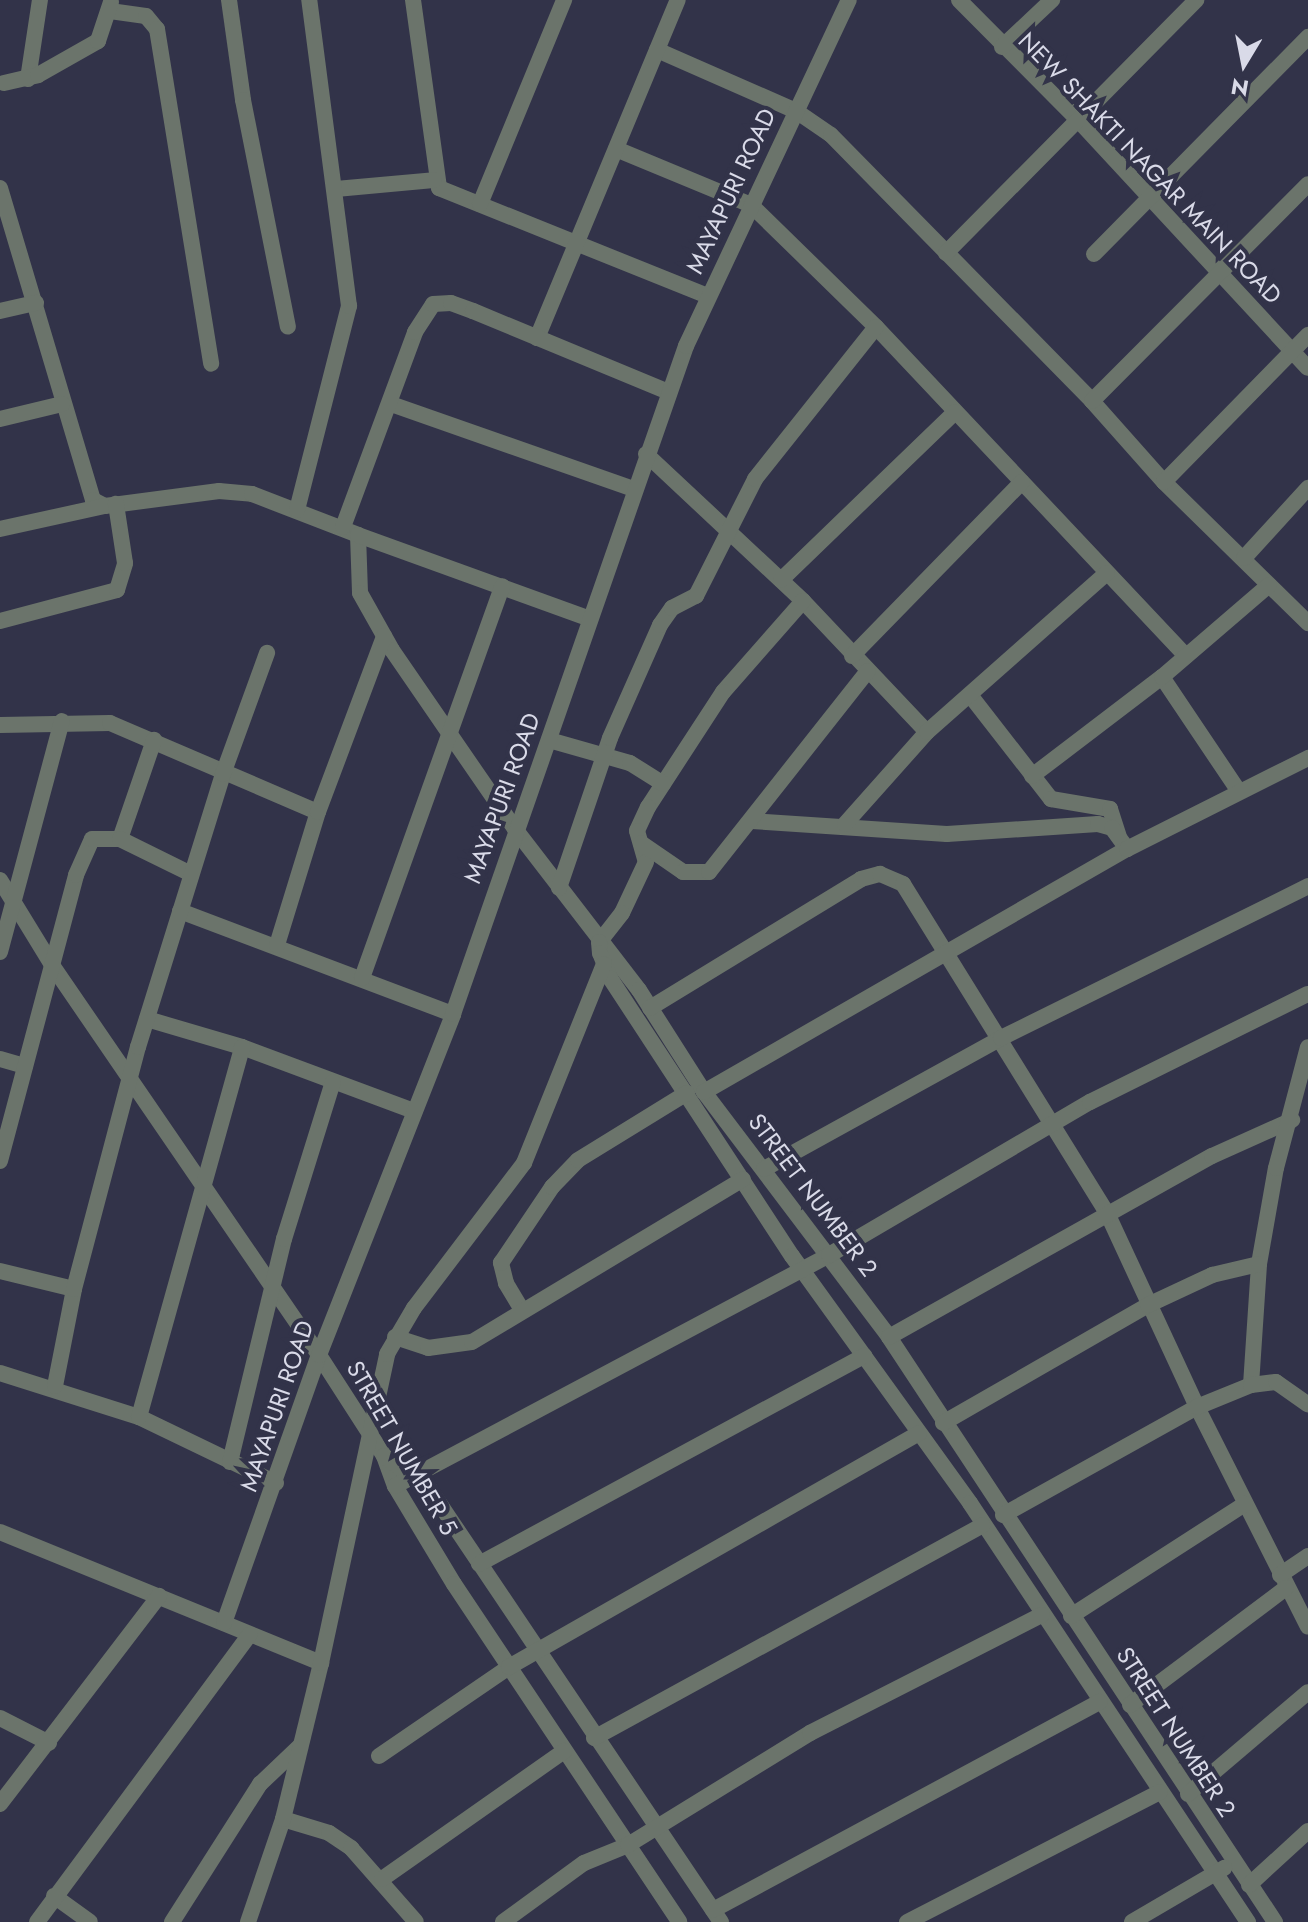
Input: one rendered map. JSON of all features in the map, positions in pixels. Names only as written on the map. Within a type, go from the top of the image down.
[{"type":"street","points":[[28,79],[40,0]]},
{"type":"street","points":[[229,0],[243,100],[288,327]]},
{"type":"street","points":[[297,510],[349,306],[336,189],[307,15],[309,0]]},
{"type":"street","points":[[413,0],[434,180],[439,188],[577,240],[708,296]]},
{"type":"street","points":[[480,204],[564,0]]},
{"type":"street","points":[[537,338],[678,0]]},
{"type":"street","name":"MAYAPURI ROAD","points":[[224,1623],[319,1355],[453,1014],[669,392],[708,296],[849,0]]},
{"type":"street","name":"NEW SHAKTI NAGAR MAIN ROAD","points":[[959,0],[1002,47],[1080,122],[1308,368]]},
{"type":"street","points":[[1002,47],[1052,0]]},
{"type":"street","points":[[946,253],[1080,122],[1196,0]]},
{"type":"street","points":[[1,83],[28,79],[98,41],[110,5],[146,16],[157,29],[211,364]]},
{"type":"street","points":[[1094,254],[1308,37]]},
{"type":"street","points":[[657,50],[796,111],[859,160],[1092,401],[1164,482],[1308,623]]},
{"type":"street","points":[[616,149],[751,205],[876,327],[1186,656]]},
{"type":"street","points":[[336,189],[434,180]]},
{"type":"street","points":[[1092,401],[1308,184]]},
{"type":"street","points":[[0,188],[36,303],[89,494],[110,505],[125,563],[117,590],[0,621]]},
{"type":"street","points":[[0,311],[36,303]]},
{"type":"street","points":[[351,531],[415,332],[433,304],[451,303],[669,392]]},
{"type":"street","points":[[559,888],[603,756],[660,625],[672,608],[696,596],[762,470],[876,327]]},
{"type":"street","points":[[1164,482],[1308,335]]},
{"type":"street","points":[[0,419],[62,404]]},
{"type":"street","points":[[391,404],[634,489]]},
{"type":"street","points":[[781,580],[955,412]]},
{"type":"street","points":[[646,454],[803,601],[927,732]]},
{"type":"street","points":[[852,656],[1022,482]]},
{"type":"street","points":[[1244,558],[1308,488]]},
{"type":"street","points":[[0,529],[110,505],[219,491],[252,494],[590,619]]},
{"type":"street","name":"STREET NUMBER 2","points":[[351,531],[360,593],[384,636],[515,829],[650,1008],[696,1092],[764,1169],[889,1337],[1003,1515],[1275,1922]]},
{"type":"street","points":[[845,824],[927,732],[1107,573]]},
{"type":"street","points":[[1032,776],[1162,677],[1269,585]]},
{"type":"street","points":[[362,978],[448,730],[502,586]]},
{"type":"street","points":[[803,601],[723,692],[641,819],[640,842],[646,862],[638,884],[599,942],[604,964],[696,1092],[743,1179],[802,1270],[983,1525],[1248,1922]]},
{"type":"street","points":[[277,945],[318,812],[384,636]]},
{"type":"street","points":[[55,1386],[74,1289],[147,1019],[223,774],[267,653]]},
{"type":"street","points":[[640,842],[683,872],[703,875],[752,821],[868,671]]},
{"type":"street","points":[[1162,677],[1238,790]]},
{"type":"street","points":[[970,695],[1055,802],[1110,809],[1123,842]]},
{"type":"street","points":[[0,725],[62,721],[110,723],[154,740],[223,774],[318,812]]},
{"type":"street","points":[[0,952],[62,721]]},
{"type":"street","points":[[120,839],[154,740]]},
{"type":"street","points":[[549,740],[643,769],[663,784]]},
{"type":"street","points":[[522,1310],[506,1283],[501,1263],[552,1187],[578,1160],[945,950],[1123,842],[1308,758]]},
{"type":"street","points":[[752,821],[845,824],[977,835],[1098,824],[1123,842]]},
{"type":"street","points":[[0,1161],[85,851],[98,836],[120,839],[191,874]]},
{"type":"street","points":[[650,1008],[861,879],[880,874],[903,884],[1108,1215],[1197,1407],[1308,1627]]},
{"type":"street","name":"STREET NUMBER 5","points":[[0,880],[52,965],[319,1355],[384,1456],[395,1486],[509,1667],[679,1922]]},
{"type":"street","points":[[764,1169],[1001,1038],[1308,886]]},
{"type":"street","points":[[180,911],[277,945],[453,1014]]},
{"type":"street","points":[[248,1922],[283,1819],[321,1663],[379,1383],[395,1337],[524,1163],[604,964]]},
{"type":"street","points":[[395,1486],[802,1270],[1052,1124],[1308,994]]},
{"type":"street","points":[[147,1019],[242,1047],[414,1111]]},
{"type":"street","points":[[139,1417],[242,1047]]},
{"type":"street","points":[[1251,1385],[1259,1264],[1276,1168],[1307,1058]]},
{"type":"street","points":[[0,1059],[25,1066]]},
{"type":"street","points":[[230,1462],[272,1288],[333,1082]]},
{"type":"street","points":[[1292,1120],[1308,1131]]},
{"type":"street","points":[[889,1337],[1212,1156],[1292,1120]]},
{"type":"street","points":[[395,1337],[428,1348],[456,1348],[743,1179]]},
{"type":"street","points":[[943,1423],[1148,1305],[1212,1275],[1259,1264]]},
{"type":"street","points":[[0,1271],[74,1289]]},
{"type":"street","points":[[479,1564],[864,1356]]},
{"type":"street","points":[[0,1373],[55,1386],[139,1417],[276,1483]]},
{"type":"street","points":[[1003,1515],[1197,1407],[1251,1385],[1276,1382],[1308,1404]]},
{"type":"street","points":[[379,1756],[509,1667],[919,1433]]},
{"type":"street","points":[[384,1456],[418,1476],[717,1916],[1100,1702]]},
{"type":"street","points":[[1071,1616],[1245,1504]]},
{"type":"street","points":[[594,1738],[983,1525]]},
{"type":"street","points":[[0,1532],[321,1663]]},
{"type":"street","points":[[1130,1705],[1283,1581],[1308,1556]]},
{"type":"street","points":[[0,1804],[159,1596]]},
{"type":"street","points":[[503,1922],[584,1863],[628,1845],[810,1733],[1042,1615]]},
{"type":"street","points":[[37,1922],[249,1635]]},
{"type":"street","points":[[1188,1794],[1308,1692]]},
{"type":"street","points":[[0,1718],[49,1743]]},
{"type":"street","points":[[172,1922],[260,1784],[300,1746]]},
{"type":"street","points":[[382,1879],[564,1751]]},
{"type":"street","points":[[907,1922],[1160,1792]]},
{"type":"street","points":[[283,1819],[329,1833],[382,1879],[416,1922]]},
{"type":"street","points":[[1249,1885],[1308,1831]]},
{"type":"street","points":[[1132,1922],[1233,1861]]},
{"type":"street","points":[[54,1896],[90,1922]]}]
